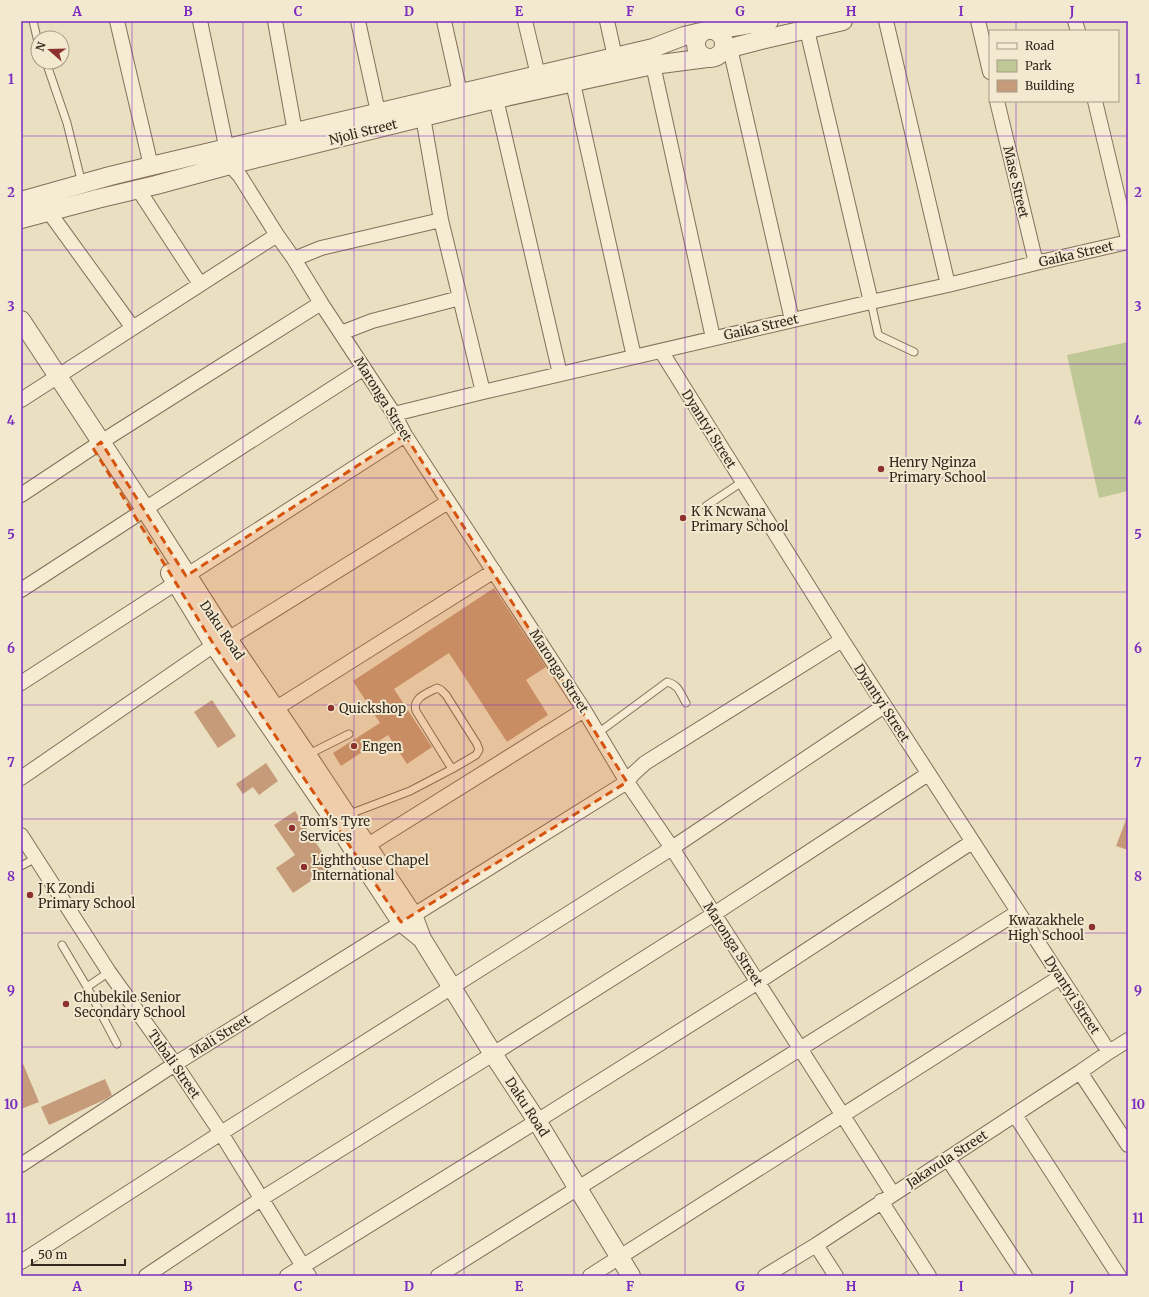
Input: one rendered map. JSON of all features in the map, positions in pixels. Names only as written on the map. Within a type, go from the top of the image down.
[{"type":"street","points":[[117,21],[151,166]]},
{"type":"street","points":[[200,21],[228,156]]},
{"type":"street","points":[[274,21],[295,132]]},
{"type":"street","points":[[358,21],[378,112]]},
{"type":"street","points":[[444,21],[460,93]]},
{"type":"street","points":[[525,21],[538,75]]},
{"type":"street","points":[[607,21],[615,57]]},
{"type":"street","name":"Njoli Street","points":[[21,201],[85,193],[138,189],[295,132],[653,48],[706,28],[769,21]]},
{"type":"street","name":"Njoli Street","points":[[21,219],[49,212],[85,193],[151,166],[228,156],[423,117],[573,82],[719,53],[761,40],[843,21]]},
{"type":"street","points":[[886,21],[948,285]]},
{"type":"street","points":[[978,21],[989,68]]},
{"type":"street","points":[[706,28],[718,32],[724,40],[723,50],[719,53],[702,57],[695,45],[695,40],[706,28]]},
{"type":"street","points":[[807,30],[871,302]]},
{"type":"street","points":[[719,53],[792,320]]},
{"type":"street","points":[[653,65],[713,338]]},
{"type":"street","points":[[573,82],[634,357]]},
{"type":"street","points":[[496,99],[560,374]]},
{"type":"street","name":"Mase Street","points":[[997,102],[1036,263]]},
{"type":"street","points":[[1095,102],[1128,239]]},
{"type":"street","points":[[423,117],[441,220],[483,392]]},
{"type":"street","name":"Maronga Street","points":[[228,156],[277,235],[394,414],[405,435],[448,502],[584,710],[627,782],[672,848],[843,1115],[930,1276]]},
{"type":"street","points":[[138,189],[200,284]]},
{"type":"street","points":[[49,212],[133,328]]},
{"type":"street","points":[[294,259],[321,248],[441,220]]},
{"type":"street","points":[[21,400],[277,235]]},
{"type":"street","name":"Gaika Street","points":[[394,414],[713,338],[948,285],[1128,242]]},
{"type":"street","points":[[341,333],[368,322],[460,298]]},
{"type":"street","points":[[21,495],[321,303]]},
{"type":"street","name":"Daku Road","points":[[21,320],[54,379],[221,642],[422,939],[493,1054],[579,1188],[631,1276]]},
{"type":"street","name":"Daku Road","points":[[21,340],[54,379]]},
{"type":"street","name":"Dyantyi Street","points":[[661,351],[884,706],[1109,1052]]},
{"type":"street","points":[[21,590],[364,368]]},
{"type":"street","points":[[21,683],[405,435]]},
{"type":"street","points":[[21,778],[221,642],[448,502]]},
{"type":"street","points":[[275,709],[494,571]]},
{"type":"street","name":"Mali Street","points":[[21,1165],[175,1064],[627,782],[645,763],[842,640]]},
{"type":"street","name":"Daku Road","points":[[221,642],[275,709],[307,755],[342,819],[368,845],[407,918]]},
{"type":"street","points":[[21,1262],[221,1133],[672,848],[884,706]]},
{"type":"street","points":[[368,845],[584,710]]},
{"type":"street","points":[[146,1276],[261,1199],[714,914],[928,774]]},
{"type":"street","name":"Tubali Street","points":[[21,835],[109,972],[175,1064],[221,1133],[306,1271]]},
{"type":"street","points":[[287,1276],[306,1271],[537,1121],[758,982],[972,842]]},
{"type":"street","points":[[438,1276],[1018,912]]},
{"type":"street","points":[[590,1276],[1060,977]]},
{"type":"street","name":"Jakavula Street","points":[[765,1276],[816,1245],[1128,1040]]},
{"type":"street","points":[[1080,1072],[1128,1145]]},
{"type":"street","points":[[1015,1115],[1119,1276]]},
{"type":"street","points":[[948,1159],[1025,1276]]},
{"type":"street","points":[[816,1245],[836,1276]]},
{"type":"lane","points":[[49,70],[67,123],[85,193]]},
{"type":"lane","points":[[871,302],[878,334],[914,352]]},
{"type":"lane","points":[[706,506],[742,482]]},
{"type":"lane","points":[[598,733],[667,682],[674,684],[686,703]]},
{"type":"lane","points":[[342,819],[410,791],[452,769],[476,755],[479,748],[446,695],[437,688],[418,698],[415,707],[452,769]]},
{"type":"lane","points":[[307,755],[349,734]]},
{"type":"lane","points":[[21,866],[36,858]]},
{"type":"lane","points":[[62,945],[118,1044]]},
{"type":"lane","points":[[87,987],[109,972]]},
{"type":"highlighted area","points":[[405,435],[627,782],[401,922],[214,645],[93,448],[101,442],[186,576]]},
{"type":"green space","points":[[1128,342],[1128,491],[1099,498],[1067,355]]},
{"type":"building","points":[[494,588],[546,667],[526,680],[548,715],[507,742],[449,653],[394,689],[432,747],[407,764],[388,735],[341,766],[333,753],[380,723],[353,681]]},
{"type":"building","points":[[212,700],[236,736],[218,748],[194,712]]},
{"type":"building","points":[[266,763],[278,781],[259,795],[253,787],[243,794],[236,784]]},
{"type":"building","name":"Lighthouse Chapel International","points":[[295,811],[332,867],[293,893],[276,868],[295,855],[274,825]]},
{"type":"building","points":[[1128,817],[1128,850],[1116,846]]},
{"type":"building","points":[[21,1059],[39,1102],[21,1109]]},
{"type":"building","points":[[105,1079],[112,1095],[49,1125],[41,1107]]},
{"type":"place","name":"Henry Nginza Primary School","points":[[881,469]]},
{"type":"place","name":"K K Ncwana Primary School","points":[[683,518]]},
{"type":"place","name":"Quickshop","points":[[331,708]]},
{"type":"place","name":"Engen","points":[[354,746]]},
{"type":"place","name":"Tom's Tyre Services","points":[[292,828]]},
{"type":"place","name":"Lighthouse Chapel International","points":[[304,867]]},
{"type":"place","name":"J K Zondi Primary School","points":[[30,895]]},
{"type":"place","name":"Kwazakhele High School","points":[[1092,927]]},
{"type":"place","name":"Chubekile Senior Secondary School","points":[[66,1004]]}]
